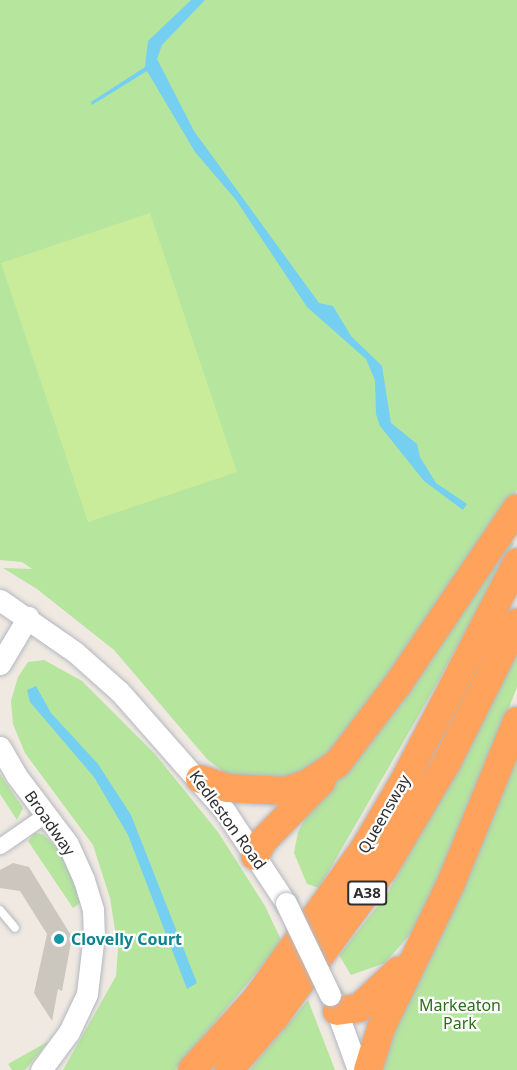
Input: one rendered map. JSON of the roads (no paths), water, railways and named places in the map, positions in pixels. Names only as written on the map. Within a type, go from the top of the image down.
[{"type":"highway","points":[[255,856],[263,841],[337,765],[398,684],[517,508]]},
{"type":"highway","name":"Queensway","points":[[192,1070],[257,998],[364,849],[404,781],[517,563]]},
{"type":"highway","name":"Queensway","points":[[229,1070],[275,1017],[383,870],[447,762],[517,623]]},
{"type":"highway","points":[[368,1070],[381,1028],[476,826],[517,721]]},
{"type":"highway","points":[[200,779],[227,788],[285,791],[307,784],[337,765]]},
{"type":"highway","points":[[334,1003],[359,1008],[372,998],[417,949]]},
{"type":"street","name":"Kedleston Road","points":[[0,600],[28,617],[120,692],[200,779],[286,903],[334,1003],[358,1070]]},
{"type":"street","points":[[0,664],[28,617]]},
{"type":"street","name":"Broadway","points":[[0,747],[45,815],[68,844],[84,880],[94,934],[87,994],[69,1032],[41,1070]]},
{"type":"street","points":[[0,846],[45,815]]},
{"type":"lane","points":[[0,910],[15,928]]},
{"type":"water","points":[[191,0],[205,0],[162,45],[157,59],[194,131],[319,303],[333,306],[351,336],[382,366],[391,423],[417,444],[420,457],[436,483],[467,504],[463,510],[424,481],[380,426],[376,414],[375,380],[366,359],[307,307],[236,200],[195,152],[147,71],[92,105],[91,102],[145,67],[148,41]]},
{"type":"water","points":[[36,686],[51,713],[98,764],[131,815],[197,983],[187,989],[128,835],[94,777],[30,702],[27,690]]},
{"type":"place","name":"Clovelly Court","points":[[59,939]]},
{"type":"park label","name":"Markeaton Park","points":[[460,1014]]}]
